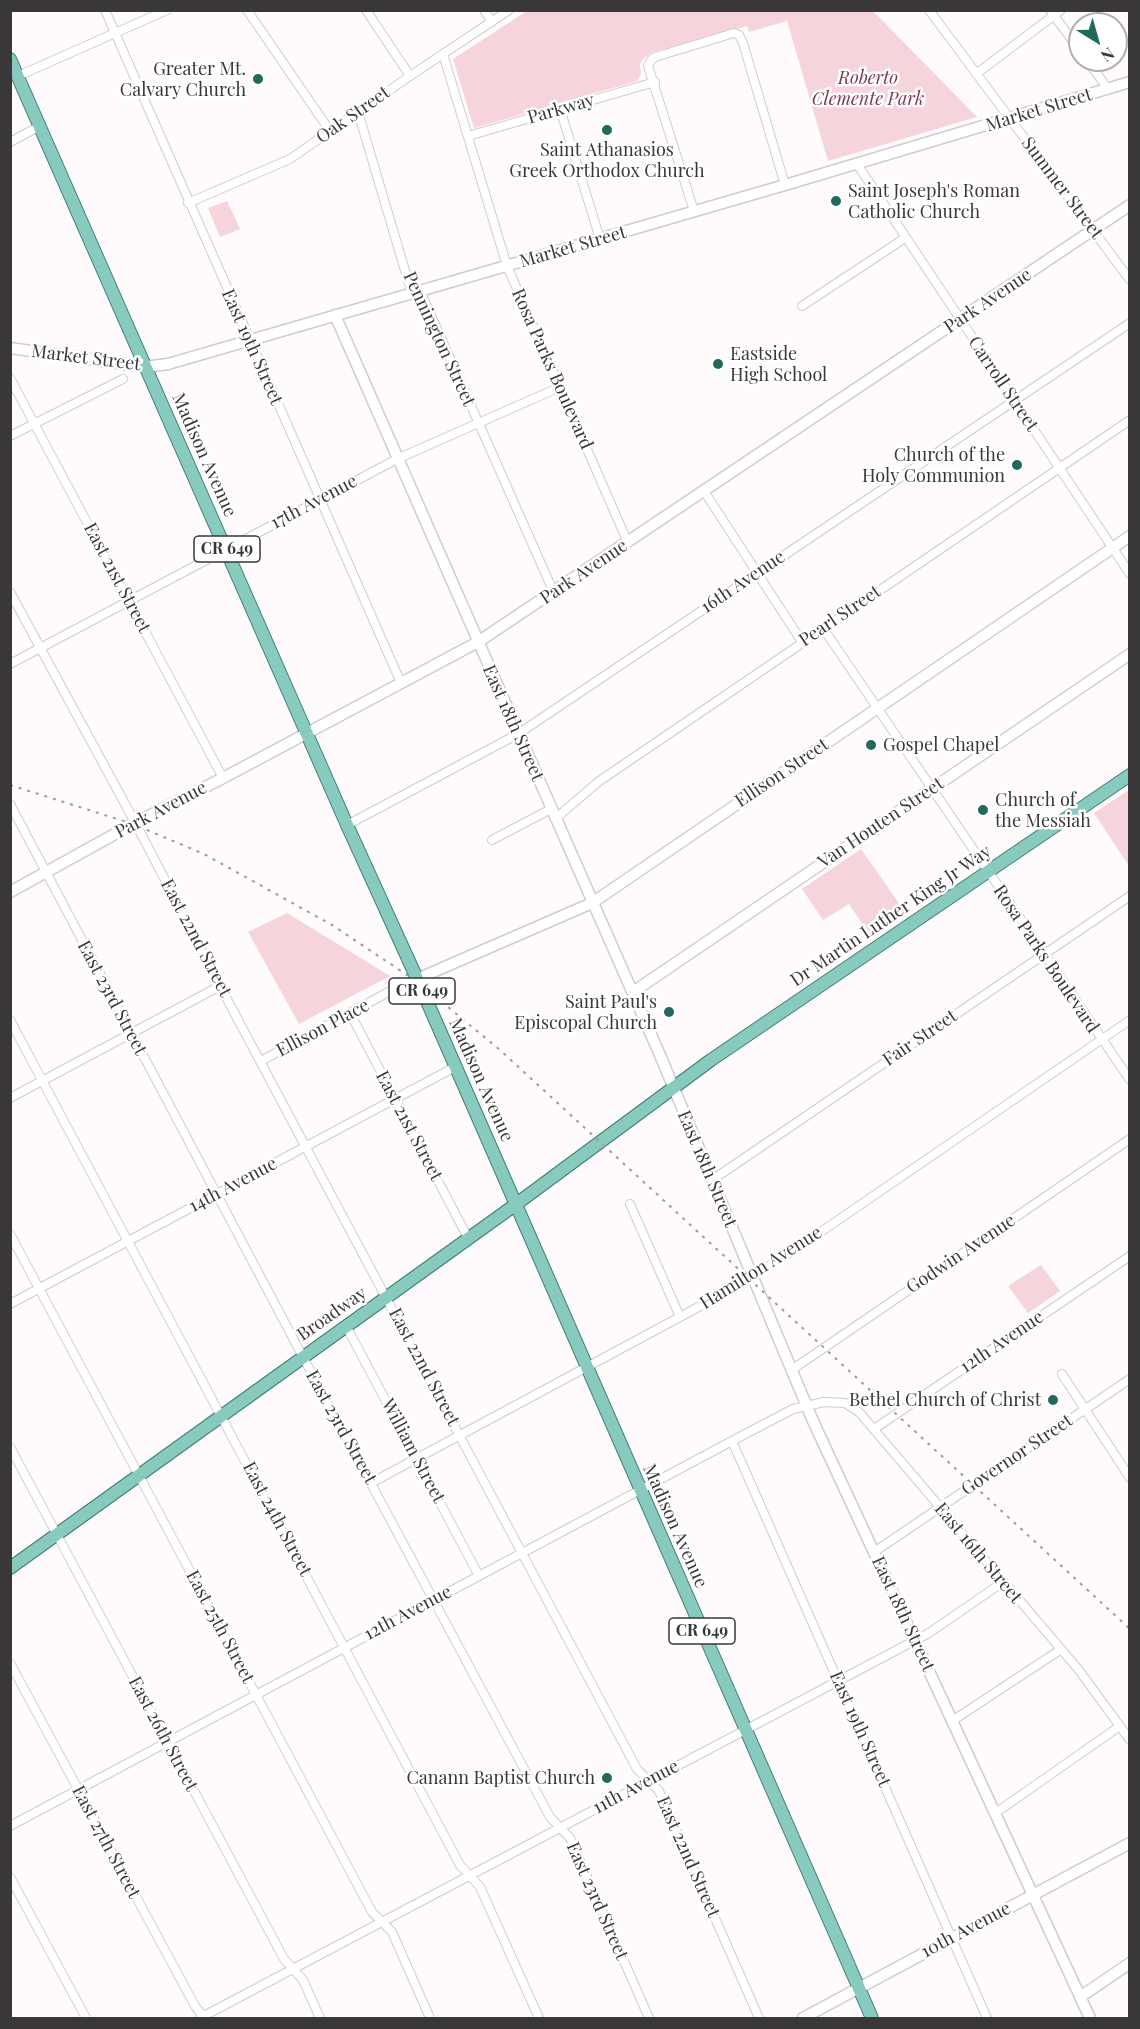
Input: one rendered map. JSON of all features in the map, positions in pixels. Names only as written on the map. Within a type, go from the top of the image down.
[{"type":"main road","name":"Madison Avenue","points":[[10,59],[417,979],[872,2019]]},
{"type":"main road","name":"Dr Martin Luther King Jr Way","points":[[674,1089],[711,1060],[1130,775]]},
{"type":"main road","name":"Broadway","points":[[10,1568],[674,1089]]},
{"type":"street","name":"East 19th Street","points":[[105,10],[248,340],[401,683]]},
{"type":"street","points":[[18,76],[167,10]]},
{"type":"street","points":[[247,10],[330,131]]},
{"type":"street","points":[[366,10],[410,75]]},
{"type":"street","points":[[484,10],[492,22]]},
{"type":"street","name":"Oak Street","points":[[188,203],[290,159],[410,75],[509,10]]},
{"type":"street","name":"Summer Street","points":[[929,10],[1130,280]]},
{"type":"street","points":[[976,74],[1055,12],[1068,32]]},
{"type":"street","points":[[694,211],[655,82],[648,66],[655,57],[737,34],[744,43],[785,185]]},
{"type":"street","name":"Rosa Parks Boulevard","points":[[443,54],[507,266],[628,543]]},
{"type":"street","points":[[1096,72],[1108,88]]},
{"type":"street","name":"Parkway","points":[[468,136],[655,82]]},
{"type":"street","name":"Market Street","points":[[10,348],[146,366],[168,364],[857,164],[1130,82]]},
{"type":"street","points":[[560,109],[600,239]]},
{"type":"street","name":"Pennington Street","points":[[358,112],[409,284],[419,292],[554,593]]},
{"type":"street","points":[[10,142],[40,126]]},
{"type":"street","name":"Carroll Street","points":[[857,164],[1130,574]]},
{"type":"street","name":"Park Avenue","points":[[10,892],[135,823],[478,642],[1130,205]]},
{"type":"street","points":[[802,306],[905,238]]},
{"type":"street","name":"East 18th Street","points":[[335,315],[633,992],[807,1405],[1090,2019]]},
{"type":"street","name":"16th Avenue","points":[[347,825],[518,734],[1130,323]]},
{"type":"street","name":"East 21st Street","points":[[10,378],[223,778]]},
{"type":"street","points":[[10,436],[123,379]]},
{"type":"street","name":"17th Avenue","points":[[10,664],[397,459],[560,387]]},
{"type":"street","name":"Pearl Street","points":[[492,840],[553,814],[1130,420]]},
{"type":"street","points":[[704,491],[802,642]]},
{"type":"street","name":"Ellison Street","points":[[417,979],[592,903],[1130,536]]},
{"type":"street","name":"East 22nd Street","points":[[10,592],[637,1769],[659,1791],[759,2019]]},
{"type":"street","name":"Rosa Parks Boulevard","points":[[823,628],[1130,1080]]},
{"type":"street","name":"Van Houten Street","points":[[633,992],[1130,654]]},
{"type":"street","name":"East 23rd Street","points":[[10,804],[550,1817],[570,1838],[649,2019]]},
{"type":"street","name":"Fair Street","points":[[712,1180],[1130,896]]},
{"type":"street","name":"Ellison Place","points":[[261,1061],[417,979]]},
{"type":"street","points":[[10,1098],[220,986]]},
{"type":"street","name":"East 21st Street","points":[[350,1013],[468,1238]]},
{"type":"street","name":"East 24th Street","points":[[10,1020],[460,1865],[480,1887],[539,2019]]},
{"type":"street","name":"Hamilton Avenue","points":[[371,1483],[753,1276],[1130,1020]]},
{"type":"street","name":"14th Avenue","points":[[10,1304],[455,1067]]},
{"type":"street","name":"Godwin Avenue","points":[[793,1369],[1130,1140]]},
{"type":"street","points":[[630,1204],[680,1317]]},
{"type":"street","name":"East 25th Street","points":[[10,1234],[372,1912],[392,1932],[429,2019]]},
{"type":"street","name":"12th Avenue","points":[[874,1429],[1130,1256]]},
{"type":"street","name":"William Street","points":[[346,1326],[479,1576]]},
{"type":"street","points":[[1062,1374],[1130,1478]]},
{"type":"street","name":"Governor Street","points":[[874,1552],[1130,1379]]},
{"type":"street","name":"East 16th Street","points":[[807,1405],[824,1402],[845,1403],[859,1412],[1077,1669],[1130,1740]]},
{"type":"street","name":"12th Avenue","points":[[10,1826],[732,1441],[793,1409],[807,1405]]},
{"type":"street","name":"East 19th Street","points":[[732,1441],[987,2019]]},
{"type":"street","name":"East 26th Street","points":[[10,1447],[284,1959],[303,1980],[320,2019]]},
{"type":"street","name":"11th Avenue","points":[[203,2018],[928,1633],[1003,1582]]},
{"type":"street","points":[[952,1721],[1060,1650]]},
{"type":"street","name":"East 27th Street","points":[[10,1663],[203,2018]]},
{"type":"street","points":[[994,1814],[1120,1726]]},
{"type":"street","name":"10th Avenue","points":[[803,2019],[1130,1843]]},
{"type":"street","points":[[10,1877],[86,2019]]},
{"type":"street","points":[[1080,1997],[1130,1963]]},
{"type":"green space","name":"Roberto Clemente Park","points":[[527,11],[873,11],[977,117],[828,161],[787,21],[749,32],[747,26],[653,52],[640,64],[641,74],[637,81],[474,128],[453,59]]},
{"type":"green space","points":[[227,201],[240,229],[220,237],[208,208]]},
{"type":"green space","points":[[1129,790],[1129,866],[1094,813]]},
{"type":"green space","points":[[861,849],[905,912],[870,936],[849,904],[823,920],[802,889]]},
{"type":"green space","points":[[287,913],[390,976],[299,1024],[248,932]]},
{"type":"green space","points":[[1041,1265],[1060,1291],[1028,1313],[1008,1286]]},
{"type":"railway","points":[[10,785],[133,824],[204,854],[332,925],[419,983],[500,1050],[1130,1629]]},
{"type":"place","name":"Greater Mt. Calvary Church","points":[[258,79]]},
{"type":"place","name":"Saint Athanasios Greek Orthodox Church","points":[[607,130]]},
{"type":"place","name":"Saint Joseph's Roman Catholic Church","points":[[836,201]]},
{"type":"place","name":"Eastside High School","points":[[718,364]]},
{"type":"place","name":"Church of the Holy Communion","points":[[1017,465]]},
{"type":"place","name":"Gospel Chapel","points":[[871,745]]},
{"type":"place","name":"Church of the Messiah","points":[[983,810]]},
{"type":"place","name":"Saint Paul's Episcopal Church","points":[[669,1012]]},
{"type":"place","name":"Bethel Church of Christ","points":[[1053,1400]]},
{"type":"place","name":"Canann Baptist Church","points":[[607,1778]]}]
